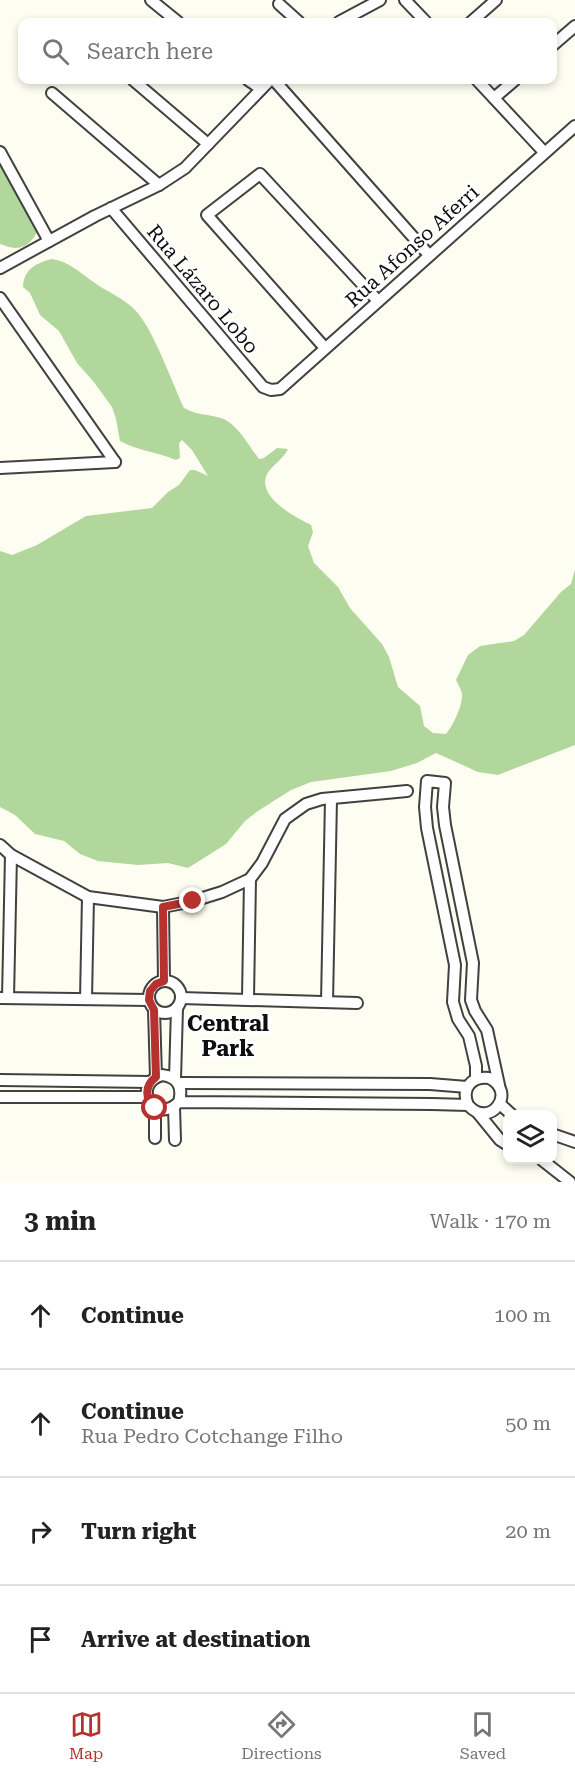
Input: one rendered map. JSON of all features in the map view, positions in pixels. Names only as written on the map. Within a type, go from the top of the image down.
[{"type":"street","points":[[151,0],[173,18]]},
{"type":"street","points":[[346,18],[380,0]]},
{"type":"street","points":[[405,0],[422,18]]},
{"type":"street","points":[[476,18],[496,0]]},
{"type":"street","points":[[279,4],[294,18]]},
{"type":"street","points":[[557,42],[575,26]]},
{"type":"street","points":[[138,84],[208,144]]},
{"type":"street","points":[[254,84],[261,89]]},
{"type":"street","points":[[1,266],[159,185],[185,168],[267,84]]},
{"type":"street","points":[[276,84],[429,255]]},
{"type":"street","points":[[481,84],[544,152]]},
{"type":"street","points":[[494,98],[510,84]]},
{"type":"street","points":[[52,93],[159,185]]},
{"type":"street","name":"Rua Afonso Aferri","points":[[271,390],[280,389],[575,126]]},
{"type":"street","points":[[0,152],[49,241]]},
{"type":"street","points":[[325,348],[207,215],[260,174],[378,301]]},
{"type":"street","name":"Rua Lázaro Lobo","points":[[111,208],[263,387],[271,390]]},
{"type":"street","points":[[0,298],[115,462],[0,468]]},
{"type":"street","points":[[476,1078],[476,1066],[469,1036],[458,1019],[453,1002],[455,965],[427,828],[425,807],[427,781],[445,783],[443,807],[445,825],[474,963],[471,1000],[487,1030],[501,1091],[500,1104],[490,1112],[478,1113]]},
{"type":"street","points":[[0,845],[11,855],[88,897],[163,907],[222,892],[250,879],[262,863],[280,826],[291,813],[314,801],[407,791]]},
{"type":"street","points":[[327,1002],[330,799]]},
{"type":"street","points":[[11,855],[4,998],[86,999],[152,1005],[162,1012],[170,1012],[179,1003],[248,998],[357,1003]]},
{"type":"street","points":[[248,998],[250,879]]},
{"type":"street","points":[[86,999],[88,897]]},
{"type":"street","points":[[163,907],[164,981]]},
{"type":"street","points":[[153,1080],[150,991],[156,984],[164,981],[173,983],[179,989],[177,1081],[182,1092],[176,1104],[175,1140]]},
{"type":"street","points":[[155,1138],[155,1108],[147,1097],[147,1089],[153,1080],[162,1075],[177,1081],[430,1084],[467,1087]]},
{"type":"street","points":[[499,1085],[489,1077],[476,1078],[467,1087],[465,1096],[468,1105],[503,1142]]},
{"type":"street","points":[[0,1080],[153,1080]]},
{"type":"street","points":[[0,1097],[147,1097]]},
{"type":"street","points":[[155,1108],[165,1110],[176,1104],[468,1105]]},
{"type":"street","points":[[500,1104],[506,1110]]},
{"type":"street","points":[[557,1136],[575,1142]]},
{"type":"street","points":[[547,1164],[570,1182]]},
{"type":"green space","points":[[0,144],[41,217],[34,238],[21,247],[13,248],[0,244]]},
{"type":"green space","points":[[52,259],[73,267],[134,309],[155,342],[184,408],[227,421],[237,430],[259,459],[277,448],[288,449],[269,471],[265,480],[266,488],[271,497],[286,511],[311,525],[313,532],[308,546],[314,563],[338,587],[350,608],[382,644],[389,657],[398,687],[420,706],[424,726],[433,733],[446,734],[457,715],[462,694],[456,680],[468,655],[480,646],[514,641],[524,635],[561,592],[571,584],[575,569],[575,745],[498,775],[478,772],[436,753],[417,763],[391,771],[311,782],[291,790],[258,811],[245,821],[226,844],[188,868],[168,863],[138,865],[98,861],[80,854],[64,841],[35,834],[15,815],[0,807],[0,551],[12,555],[37,545],[86,516],[152,508],[168,492],[179,485],[190,470],[208,476],[192,450],[182,440],[179,443],[180,458],[176,460],[120,441],[112,407],[77,363],[59,331],[40,315],[30,293],[23,287],[28,271]]},
{"type":"district","name":"Central Park","points":[[228,1036]]},
{"type":"route","points":[[155,1108],[147,1097],[150,1082],[156,1077],[154,1010],[149,1000],[150,991],[156,984],[164,981],[163,907],[193,901]]}]
